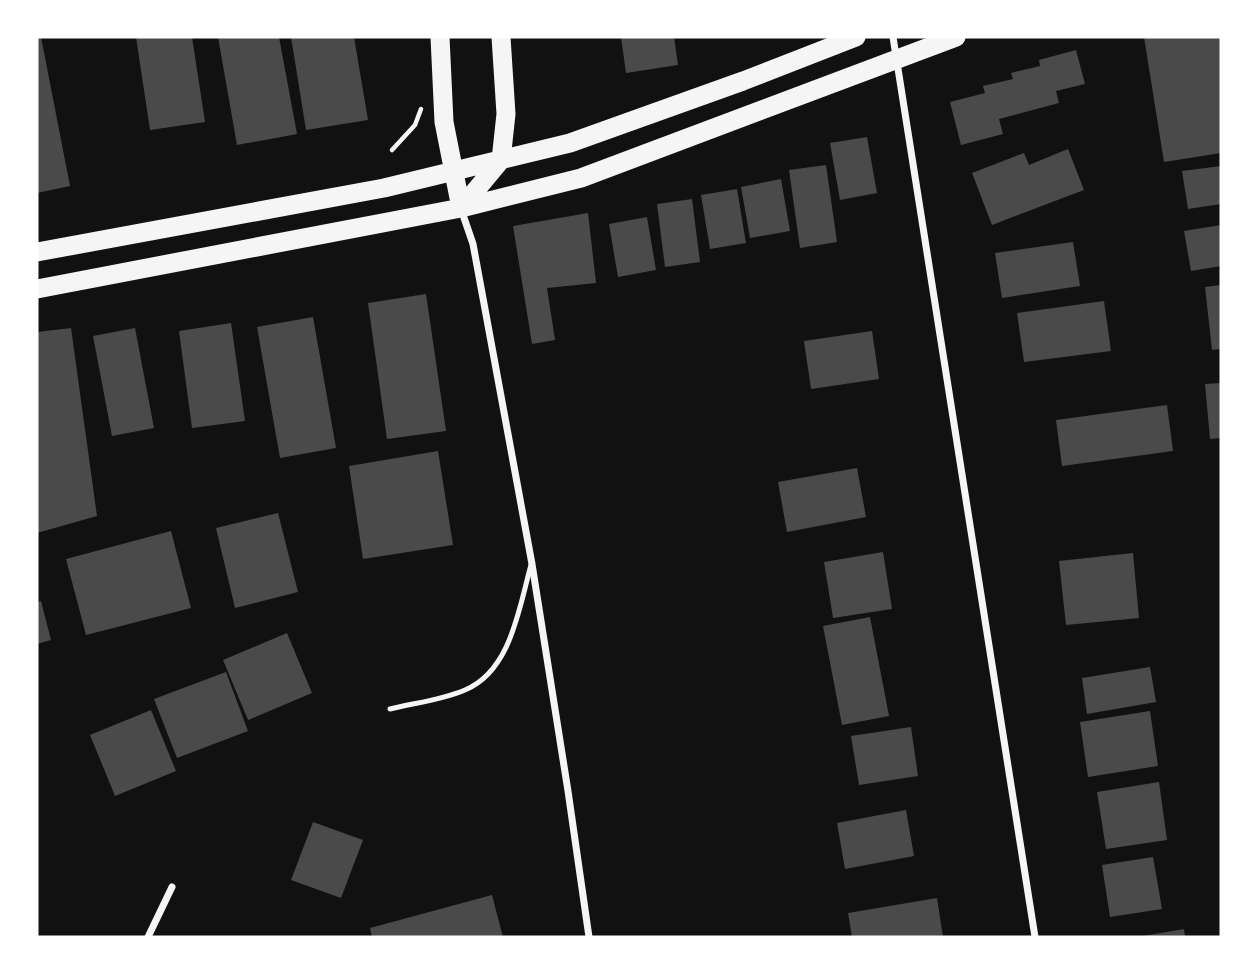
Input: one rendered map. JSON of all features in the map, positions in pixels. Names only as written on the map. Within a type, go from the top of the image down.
[{"type":"highway","points":[[440,37],[444,122],[461,208]]},
{"type":"highway","points":[[461,208],[501,160],[506,114],[501,37]]},
{"type":"highway","points":[[37,252],[384,188],[569,143],[856,37]]},
{"type":"highway","points":[[37,289],[461,208],[600,172],[956,37]]},
{"type":"street","points":[[893,37],[1035,937]]},
{"type":"street","points":[[461,208],[472,244],[532,564],[589,937]]},
{"type":"street","points":[[148,937],[172,887]]},
{"type":"lane","points":[[390,709],[463,691],[478,684],[494,670],[505,650],[532,564]]},
{"type":"path","points":[[392,150],[415,125],[422,107]]},
{"type":"building","points":[[37,37],[41,37],[70,186],[37,193]]},
{"type":"building","points":[[136,37],[192,37],[205,122],[150,130]]},
{"type":"building","points":[[218,37],[279,37],[297,134],[237,145]]},
{"type":"building","points":[[291,37],[354,37],[368,120],[306,130]]},
{"type":"building","points":[[621,37],[674,37],[678,65],[626,73]]},
{"type":"building","points":[[1144,37],[1221,37],[1221,153],[1164,162]]},
{"type":"building","points":[[1076,50],[1085,84],[1056,91],[1059,103],[999,119],[1003,134],[961,145],[950,102],[985,93],[983,86],[1013,79],[1011,73],[1040,66],[1039,60]]},
{"type":"building","points":[[867,137],[877,193],[840,200],[830,143]]},
{"type":"building","points":[[1068,149],[1084,190],[992,225],[972,173],[1024,153],[1029,165]]},
{"type":"building","points":[[826,165],[837,242],[800,248],[789,170]]},
{"type":"building","points":[[1221,166],[1221,204],[1188,209],[1182,171]]},
{"type":"building","points":[[781,179],[790,231],[750,238],[741,187]]},
{"type":"building","points":[[737,189],[746,243],[710,249],[701,195]]},
{"type":"building","points":[[692,199],[700,262],[665,267],[657,204]]},
{"type":"building","points":[[588,213],[596,283],[547,288],[555,340],[532,344],[513,226]]},
{"type":"building","points":[[647,217],[656,270],[618,277],[609,224]]},
{"type":"building","points":[[1221,225],[1221,266],[1191,271],[1184,231]]},
{"type":"building","points":[[1073,242],[1080,286],[1002,298],[995,253]]},
{"type":"building","points":[[1221,285],[1221,349],[1212,350],[1205,287]]},
{"type":"building","points":[[426,294],[446,431],[387,439],[368,303]]},
{"type":"building","points":[[1104,301],[1111,351],[1024,362],[1017,313]]},
{"type":"building","points":[[313,317],[336,448],[280,458],[257,327]]},
{"type":"building","points":[[231,323],[245,421],[192,428],[179,331]]},
{"type":"building","points":[[71,328],[97,516],[37,533],[37,332]]},
{"type":"building","points":[[135,328],[154,428],[112,436],[93,336]]},
{"type":"building","points":[[872,331],[879,379],[811,389],[804,341]]},
{"type":"building","points":[[1221,383],[1221,438],[1210,439],[1205,384]]},
{"type":"building","points":[[1167,405],[1173,451],[1062,466],[1056,420]]},
{"type":"building","points":[[438,451],[453,545],[363,559],[349,466]]},
{"type":"building","points":[[857,468],[866,517],[787,532],[778,482]]},
{"type":"building","points":[[278,513],[298,592],[235,608],[216,528]]},
{"type":"building","points":[[171,531],[191,608],[86,635],[66,559]]},
{"type":"building","points":[[883,552],[892,609],[833,618],[824,562]]},
{"type":"building","points":[[1133,553],[1139,618],[1066,625],[1059,561]]},
{"type":"building","points":[[41,601],[51,640],[37,644],[37,602]]},
{"type":"building","points":[[870,617],[889,716],[842,725],[823,626]]},
{"type":"building","points":[[287,633],[312,693],[248,720],[223,660]]},
{"type":"building","points":[[1150,667],[1156,702],[1087,714],[1082,678]]},
{"type":"building","points":[[226,672],[248,731],[177,758],[154,699]]},
{"type":"building","points":[[151,710],[176,771],[115,796],[90,735]]},
{"type":"building","points":[[1150,711],[1158,766],[1088,777],[1080,722]]},
{"type":"building","points":[[911,727],[918,776],[859,785],[851,736]]},
{"type":"building","points":[[1159,782],[1167,840],[1106,849],[1097,792]]},
{"type":"building","points":[[906,810],[914,856],[845,869],[837,823]]},
{"type":"building","points":[[313,822],[363,840],[341,898],[291,880]]},
{"type":"building","points":[[1153,857],[1162,909],[1110,917],[1102,865]]},
{"type":"building","points":[[492,895],[503,937],[372,937],[370,928]]},
{"type":"building","points":[[937,898],[943,937],[852,937],[848,913]]},
{"type":"building","points":[[1184,929],[1185,937],[1143,937],[1143,936]]}]
